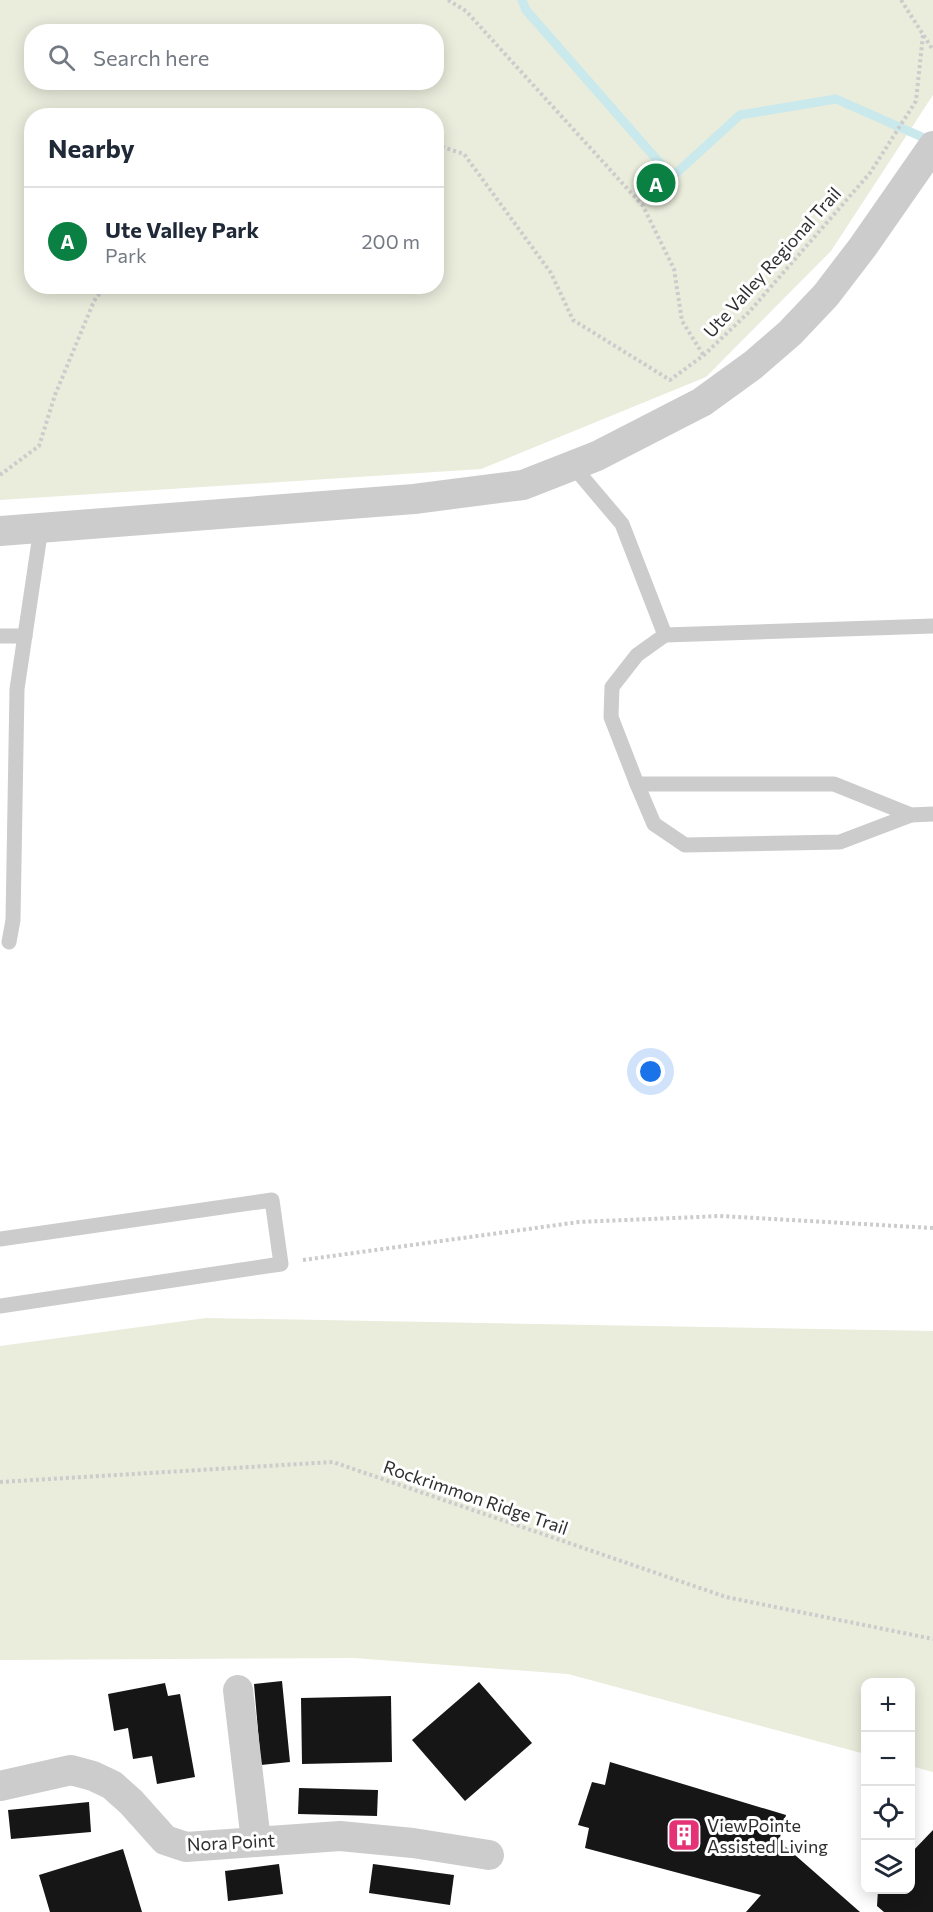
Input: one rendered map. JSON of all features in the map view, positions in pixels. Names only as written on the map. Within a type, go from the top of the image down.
[{"type":"street","points":[[0,531],[414,499],[523,485],[573,466],[661,425],[702,402],[753,365],[790,333],[826,295],[929,153]]},
{"type":"street","points":[[238,1690],[256,1841]]},
{"type":"street","name":"Nora Point","points":[[0,1786],[70,1770],[93,1776],[112,1785],[131,1802],[165,1840],[186,1847],[340,1836],[413,1843],[489,1855]]},
{"type":"lane","points":[[573,466],[622,524],[665,635]]},
{"type":"lane","points":[[9,942],[13,920],[17,689],[41,528]]},
{"type":"lane","points":[[933,626],[665,635],[637,655],[612,687],[611,717],[654,824],[685,844],[840,842],[911,815],[933,814]]},
{"type":"lane","points":[[0,636],[25,636]]},
{"type":"lane","points":[[638,784],[834,784],[911,815]]},
{"type":"lane","points":[[0,1239],[272,1200],[281,1264],[0,1306]]},
{"type":"path","points":[[448,0],[466,11],[644,206],[674,269],[681,321],[724,386]]},
{"type":"path","points":[[901,0],[933,50]]},
{"type":"path","name":"Ute Valley Regional Trail","points":[[444,148],[464,154],[551,273],[573,320],[670,380],[704,356],[749,312],[870,173],[916,101],[923,35]]},
{"type":"path","points":[[0,475],[39,446],[55,395],[94,302],[100,294]]},
{"type":"path","points":[[281,1264],[579,1222],[720,1215],[933,1228]]},
{"type":"path","name":"Rockrimmon Ridge Trail","points":[[0,1482],[333,1462],[726,1596],[933,1639]]},
{"type":"green space","points":[[0,0],[933,0],[933,95],[831,251],[706,377],[481,469],[0,500]]},
{"type":"green space","points":[[206,1318],[933,1331],[933,1772],[915,1767],[915,1678],[861,1678],[861,1753],[568,1674],[354,1658],[0,1660],[0,1346]]},
{"type":"building","points":[[282,1681],[290,1762],[261,1765],[254,1684]]},
{"type":"building","points":[[479,1682],[532,1743],[465,1801],[412,1740]]},
{"type":"building","points":[[165,1683],[168,1696],[180,1694],[195,1777],[157,1784],[152,1756],[133,1759],[128,1728],[114,1731],[108,1694]]},
{"type":"building","points":[[391,1696],[392,1762],[302,1764],[301,1698]]},
{"type":"building","name":"ViewPointe Assisted Living","points":[[610,1762],[786,1815],[779,1841],[860,1912],[746,1912],[761,1895],[585,1848],[589,1828],[578,1825],[592,1782],[605,1785]]},
{"type":"building","points":[[299,1788],[378,1790],[377,1816],[298,1814]]},
{"type":"building","points":[[89,1802],[91,1832],[11,1839],[8,1810]]},
{"type":"building","points":[[933,1830],[933,1912],[884,1912],[877,1906],[878,1894],[915,1894],[915,1849]]},
{"type":"building","points":[[123,1849],[142,1912],[50,1912],[39,1875]]},
{"type":"building","points":[[279,1864],[283,1894],[228,1901],[225,1871]]},
{"type":"building","points":[[373,1864],[454,1875],[450,1905],[369,1893]]},
{"type":"waterway","points":[[522,0],[526,10],[672,177],[740,115],[836,99],[931,141]]},
{"type":"place","name":"Ute Valley Park","points":[[656,183]]},
{"type":"place","name":"ViewPointe Assisted Living","points":[[684,1835]]}]
